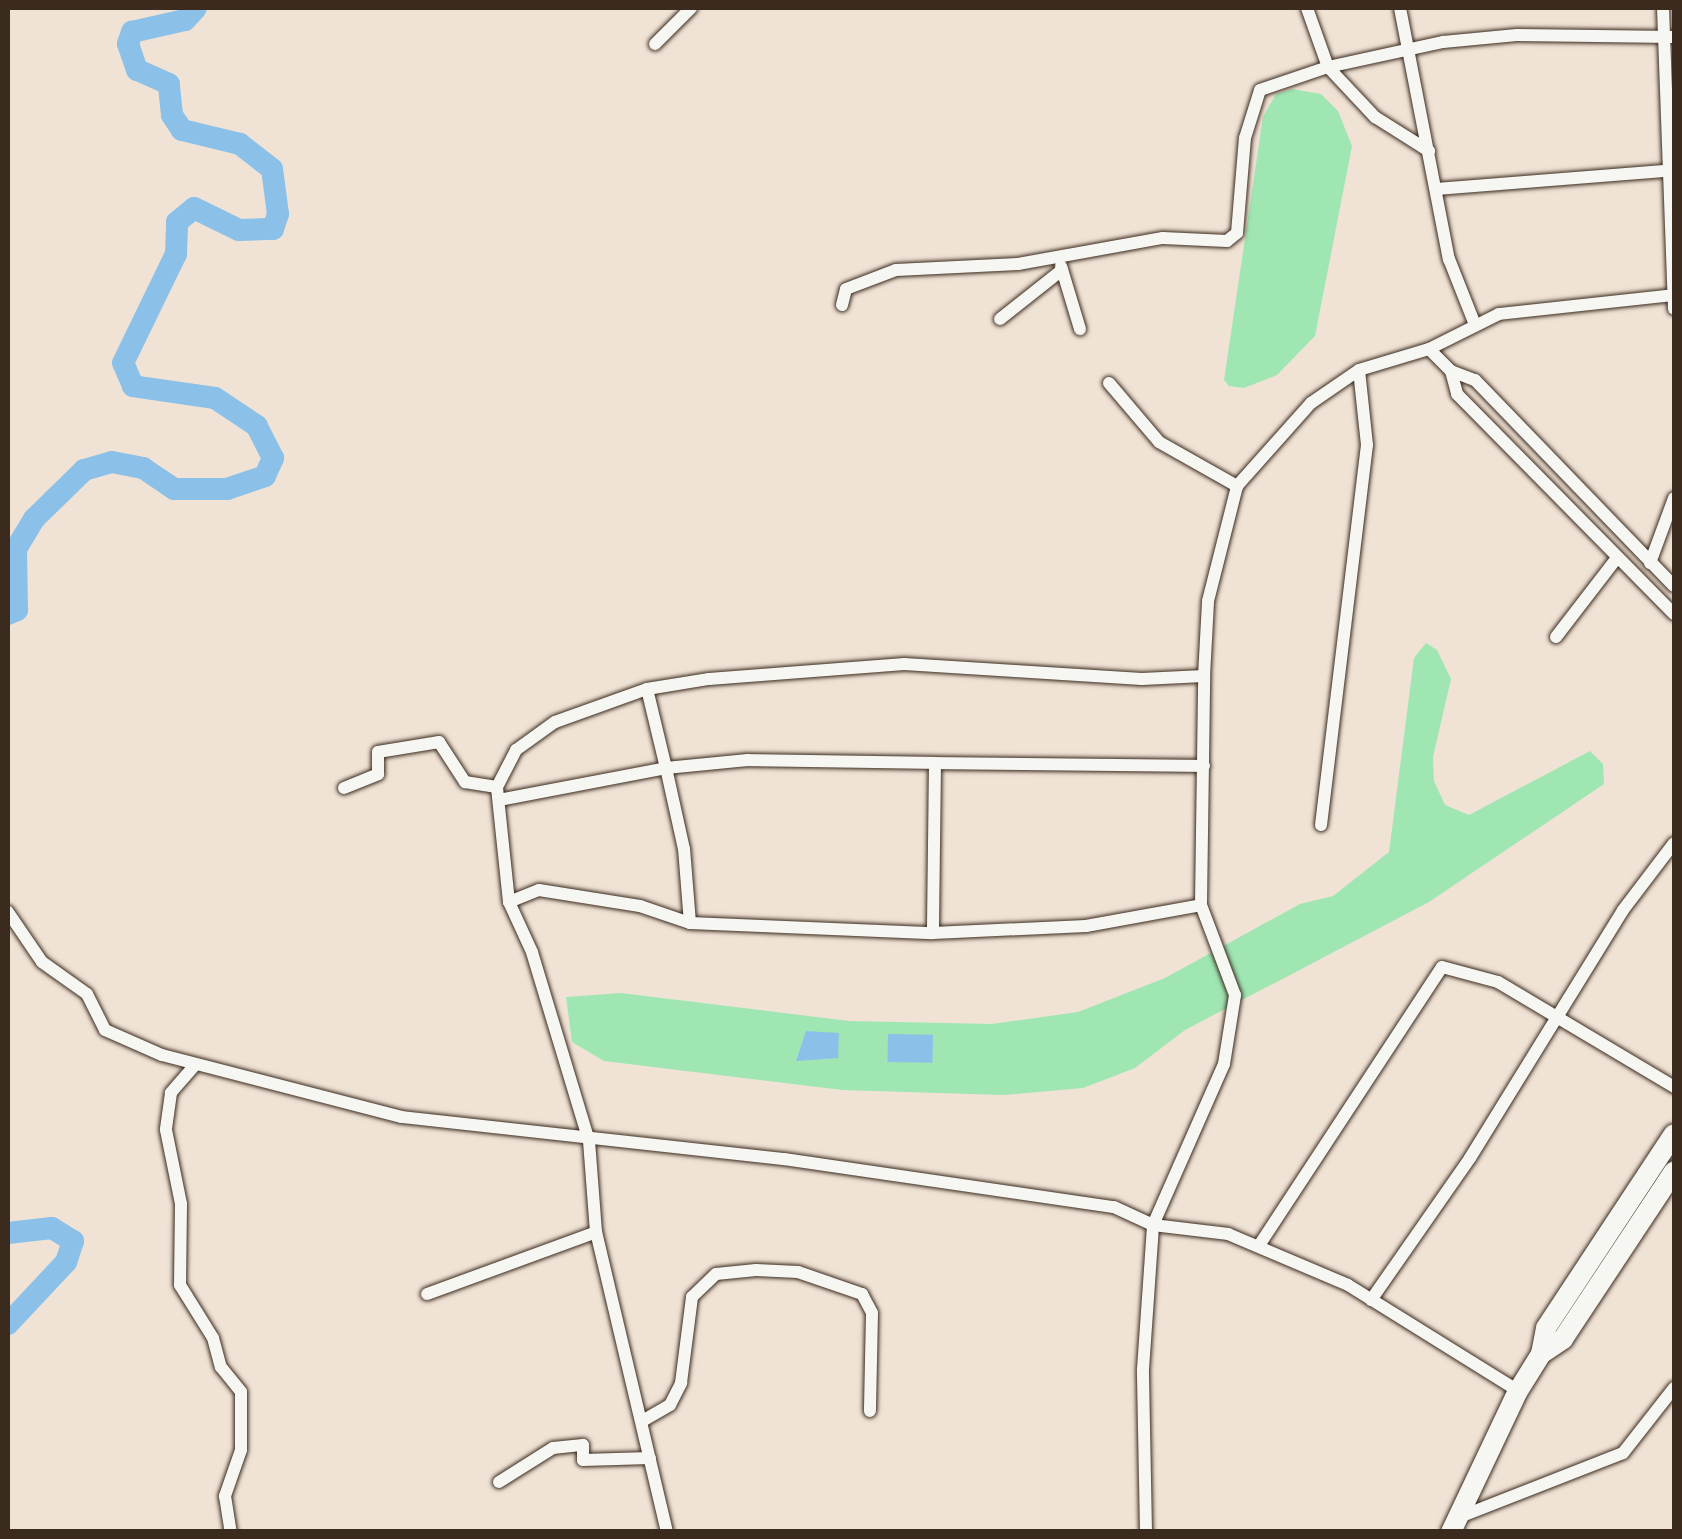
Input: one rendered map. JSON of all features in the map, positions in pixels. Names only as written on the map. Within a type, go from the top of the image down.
[{"type":"highway","points":[[1454,1525],[1518,1390],[1541,1354],[1546,1328],[1674,1134]]},
{"type":"highway","points":[[1541,1354],[1564,1339],[1674,1171]]},
{"type":"street","points":[[655,44],[691,8]]},
{"type":"street","points":[[1307,8],[1328,67],[1375,118],[1430,151]]},
{"type":"street","points":[[1400,8],[1454,277],[1474,322]]},
{"type":"street","points":[[1146,1532],[1143,1369],[1153,1225],[1206,1113],[1235,995],[1201,906],[1208,601],[1237,486],[1311,403],[1359,370],[1429,349],[1474,322],[1547,306],[1674,300],[1667,171],[1671,37],[1663,8]]},
{"type":"street","points":[[842,305],[846,288],[896,270],[1060,264],[1163,238],[1227,241],[1237,233],[1246,138],[1260,90],[1328,67],[1409,49],[1516,36],[1671,37]]},
{"type":"street","points":[[1436,189],[1667,171]]},
{"type":"street","points":[[1000,319],[1060,264]]},
{"type":"street","points":[[1060,264],[1080,329]]},
{"type":"street","points":[[1429,349],[1452,372],[1475,380],[1674,586]]},
{"type":"street","points":[[1321,825],[1367,445],[1359,370]]},
{"type":"street","points":[[1452,372],[1458,394],[1674,614]]},
{"type":"street","points":[[1109,382],[1159,442],[1237,486]]},
{"type":"street","points":[[1650,563],[1674,498]]},
{"type":"street","points":[[1556,638],[1616,559]]},
{"type":"street","points":[[667,1532],[644,1420],[596,1232],[590,1141],[532,952],[509,902],[498,794],[516,750],[536,733],[648,689],[872,665],[1142,679],[1204,676]]},
{"type":"street","points":[[648,689],[684,849],[690,923]]},
{"type":"street","points":[[344,788],[378,774],[378,752],[439,742],[465,782],[498,794],[666,768],[748,760],[1204,766]]},
{"type":"street","points":[[933,933],[935,763]]},
{"type":"street","points":[[1371,1300],[1559,1017],[1623,910],[1674,843]]},
{"type":"street","points":[[509,902],[539,890],[640,906],[690,923],[933,933],[1070,928],[1201,906]]},
{"type":"street","points":[[8,912],[42,962],[87,994],[105,1030],[195,1065],[402,1117],[590,1141],[646,1141],[1114,1207],[1153,1225],[1260,1244],[1371,1300],[1518,1390]]},
{"type":"street","points":[[1260,1244],[1442,967],[1498,982],[1674,1087]]},
{"type":"street","points":[[195,1065],[171,1093],[166,1130],[182,1204],[180,1286],[213,1338],[221,1367],[241,1392],[242,1450],[225,1496],[231,1532]]},
{"type":"street","points":[[427,1294],[596,1232]]},
{"type":"street","points":[[644,1420],[670,1406],[681,1382],[692,1297],[716,1274],[756,1270],[798,1272],[862,1294],[872,1313],[870,1412]]},
{"type":"street","points":[[1454,1525],[1624,1453],[1674,1388]]},
{"type":"street","points":[[499,1482],[554,1448],[583,1445],[583,1460],[650,1458]]},
{"type":"green space","points":[[1292,89],[1321,94],[1338,111],[1352,146],[1315,336],[1277,375],[1244,388],[1229,386],[1224,380],[1263,117],[1276,94]]},
{"type":"green space","points":[[1426,643],[1437,650],[1451,679],[1433,757],[1434,781],[1445,805],[1469,815],[1590,751],[1603,764],[1604,784],[1429,902],[1185,1030],[1135,1068],[1083,1088],[1004,1095],[842,1090],[604,1061],[572,1042],[566,997],[621,993],[849,1021],[992,1024],[1078,1012],[1165,978],[1300,904],[1333,896],[1389,852],[1414,658]]},
{"type":"water","points":[[806,1031],[839,1033],[838,1058],[796,1061]]},
{"type":"water","points":[[888,1034],[933,1035],[933,1063],[888,1062]]},
{"type":"waterway","points":[[8,614],[17,610],[16,549],[34,519],[84,470],[112,462],[143,468],[174,489],[227,489],[265,476],[273,458],[257,426],[215,398],[133,386],[123,363],[176,254],[177,222],[194,208],[239,230],[273,229],[278,214],[272,169],[240,144],[182,130],[172,115],[169,84],[137,70],[128,44],[132,32],[185,20],[196,8]]},
{"type":"waterway","points":[[8,1233],[52,1228],[73,1241],[66,1262],[8,1324]]}]
